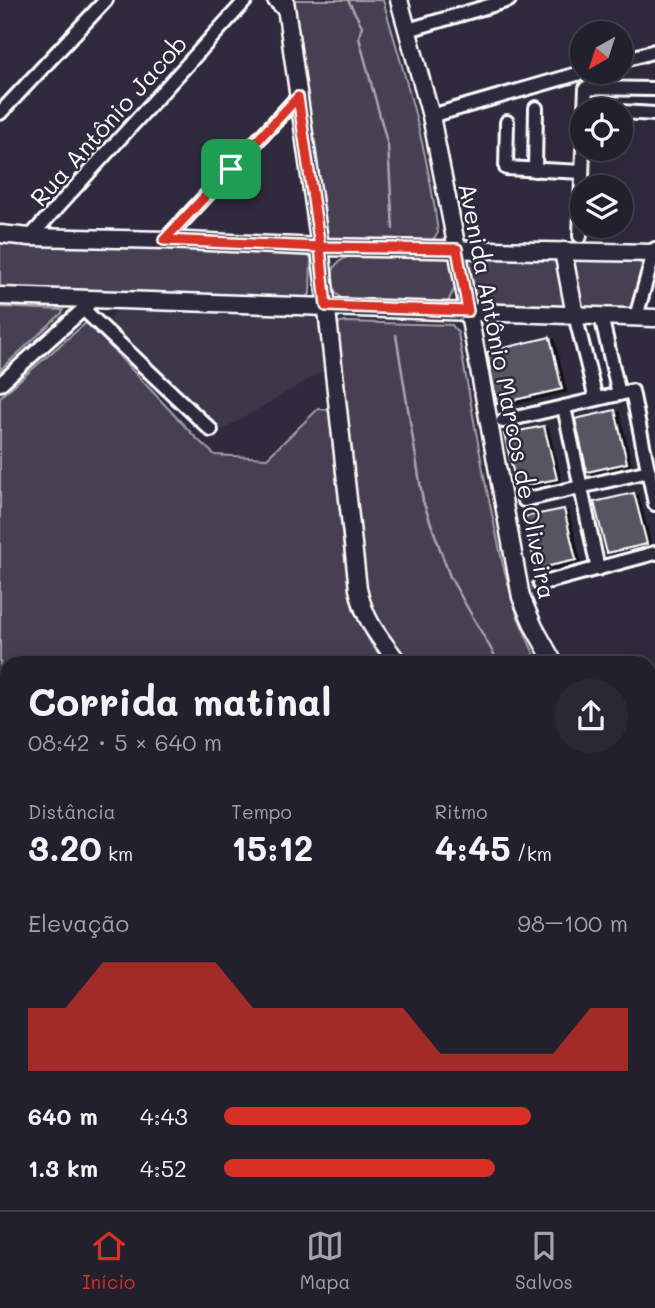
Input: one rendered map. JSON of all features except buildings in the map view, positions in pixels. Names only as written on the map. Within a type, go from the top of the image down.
[{"type":"main road","name":"Avenida Antônio Marcos de Oliveira","points":[[399,0],[431,116],[521,597],[550,656]]},
{"type":"main road","points":[[286,6],[320,247],[358,589],[362,608],[372,629],[393,656]]},
{"type":"main road","points":[[1,233],[30,237],[320,247],[655,252]]},
{"type":"main road","points":[[563,251],[575,315]]},
{"type":"main road","points":[[0,296],[88,304],[326,306],[655,318]]},
{"type":"street","points":[[0,113],[106,0]]},
{"type":"street","name":"Rua Antônio Jacob","points":[[30,237],[246,0]]},
{"type":"street","points":[[274,0],[286,6]]},
{"type":"street","points":[[408,30],[509,0]]},
{"type":"street","points":[[634,57],[655,51]]},
{"type":"street","points":[[431,116],[570,76]]},
{"type":"street","points":[[586,98],[586,88],[655,89]]},
{"type":"street","points":[[164,240],[298,97]]},
{"type":"street","points":[[535,170],[536,108]]},
{"type":"street","points":[[633,113],[655,114]]},
{"type":"street","points":[[507,122],[506,168],[582,172]]},
{"type":"street","points":[[582,161],[582,175]]},
{"type":"street","points":[[636,317],[655,252]]},
{"type":"street","points":[[0,384],[88,304],[211,430]]},
{"type":"street","points":[[575,315],[596,400]]},
{"type":"street","points":[[601,316],[620,394]]},
{"type":"street","points":[[503,421],[632,391],[655,504]]},
{"type":"street","points":[[564,407],[598,569]]},
{"type":"street","points":[[524,500],[649,471]]},
{"type":"street","points":[[540,584],[655,553]]},
{"type":"shaded area","points":[[291,0],[383,0],[429,174],[438,233],[430,243],[324,238]]},
{"type":"shaded area","points":[[0,241],[302,251],[311,258],[310,294],[302,300],[0,289]]},
{"type":"shaded area","points":[[441,256],[451,260],[455,287],[448,302],[344,300],[333,291],[335,267],[347,257]]},
{"type":"shaded area","points":[[550,256],[557,260],[568,307],[471,303],[463,264],[467,258]]},
{"type":"shaded area","points":[[573,258],[639,261],[644,268],[631,312],[586,310],[579,304],[571,263]]},
{"type":"shaded area","points":[[0,307],[63,310],[0,370]]},
{"type":"shaded area","points":[[119,308],[316,316],[323,371],[222,430],[111,325],[111,317]]},
{"type":"shaded area","points":[[87,322],[215,455],[267,458],[318,409],[329,410],[353,609],[371,644],[380,656],[0,656],[0,397]]},
{"type":"shaded area","points":[[345,322],[452,325],[458,333],[503,565],[517,615],[535,656],[400,656],[376,625],[364,592],[333,325]]},
{"type":"waterway","points":[[348,0],[362,26],[359,38],[388,146],[393,229]]},
{"type":"waterway","points":[[396,335],[423,501],[450,577],[495,656]]},
{"type":"route","points":[[231,169],[164,240],[320,247],[457,249],[468,311],[326,306],[320,247],[298,97],[231,169]]}]
